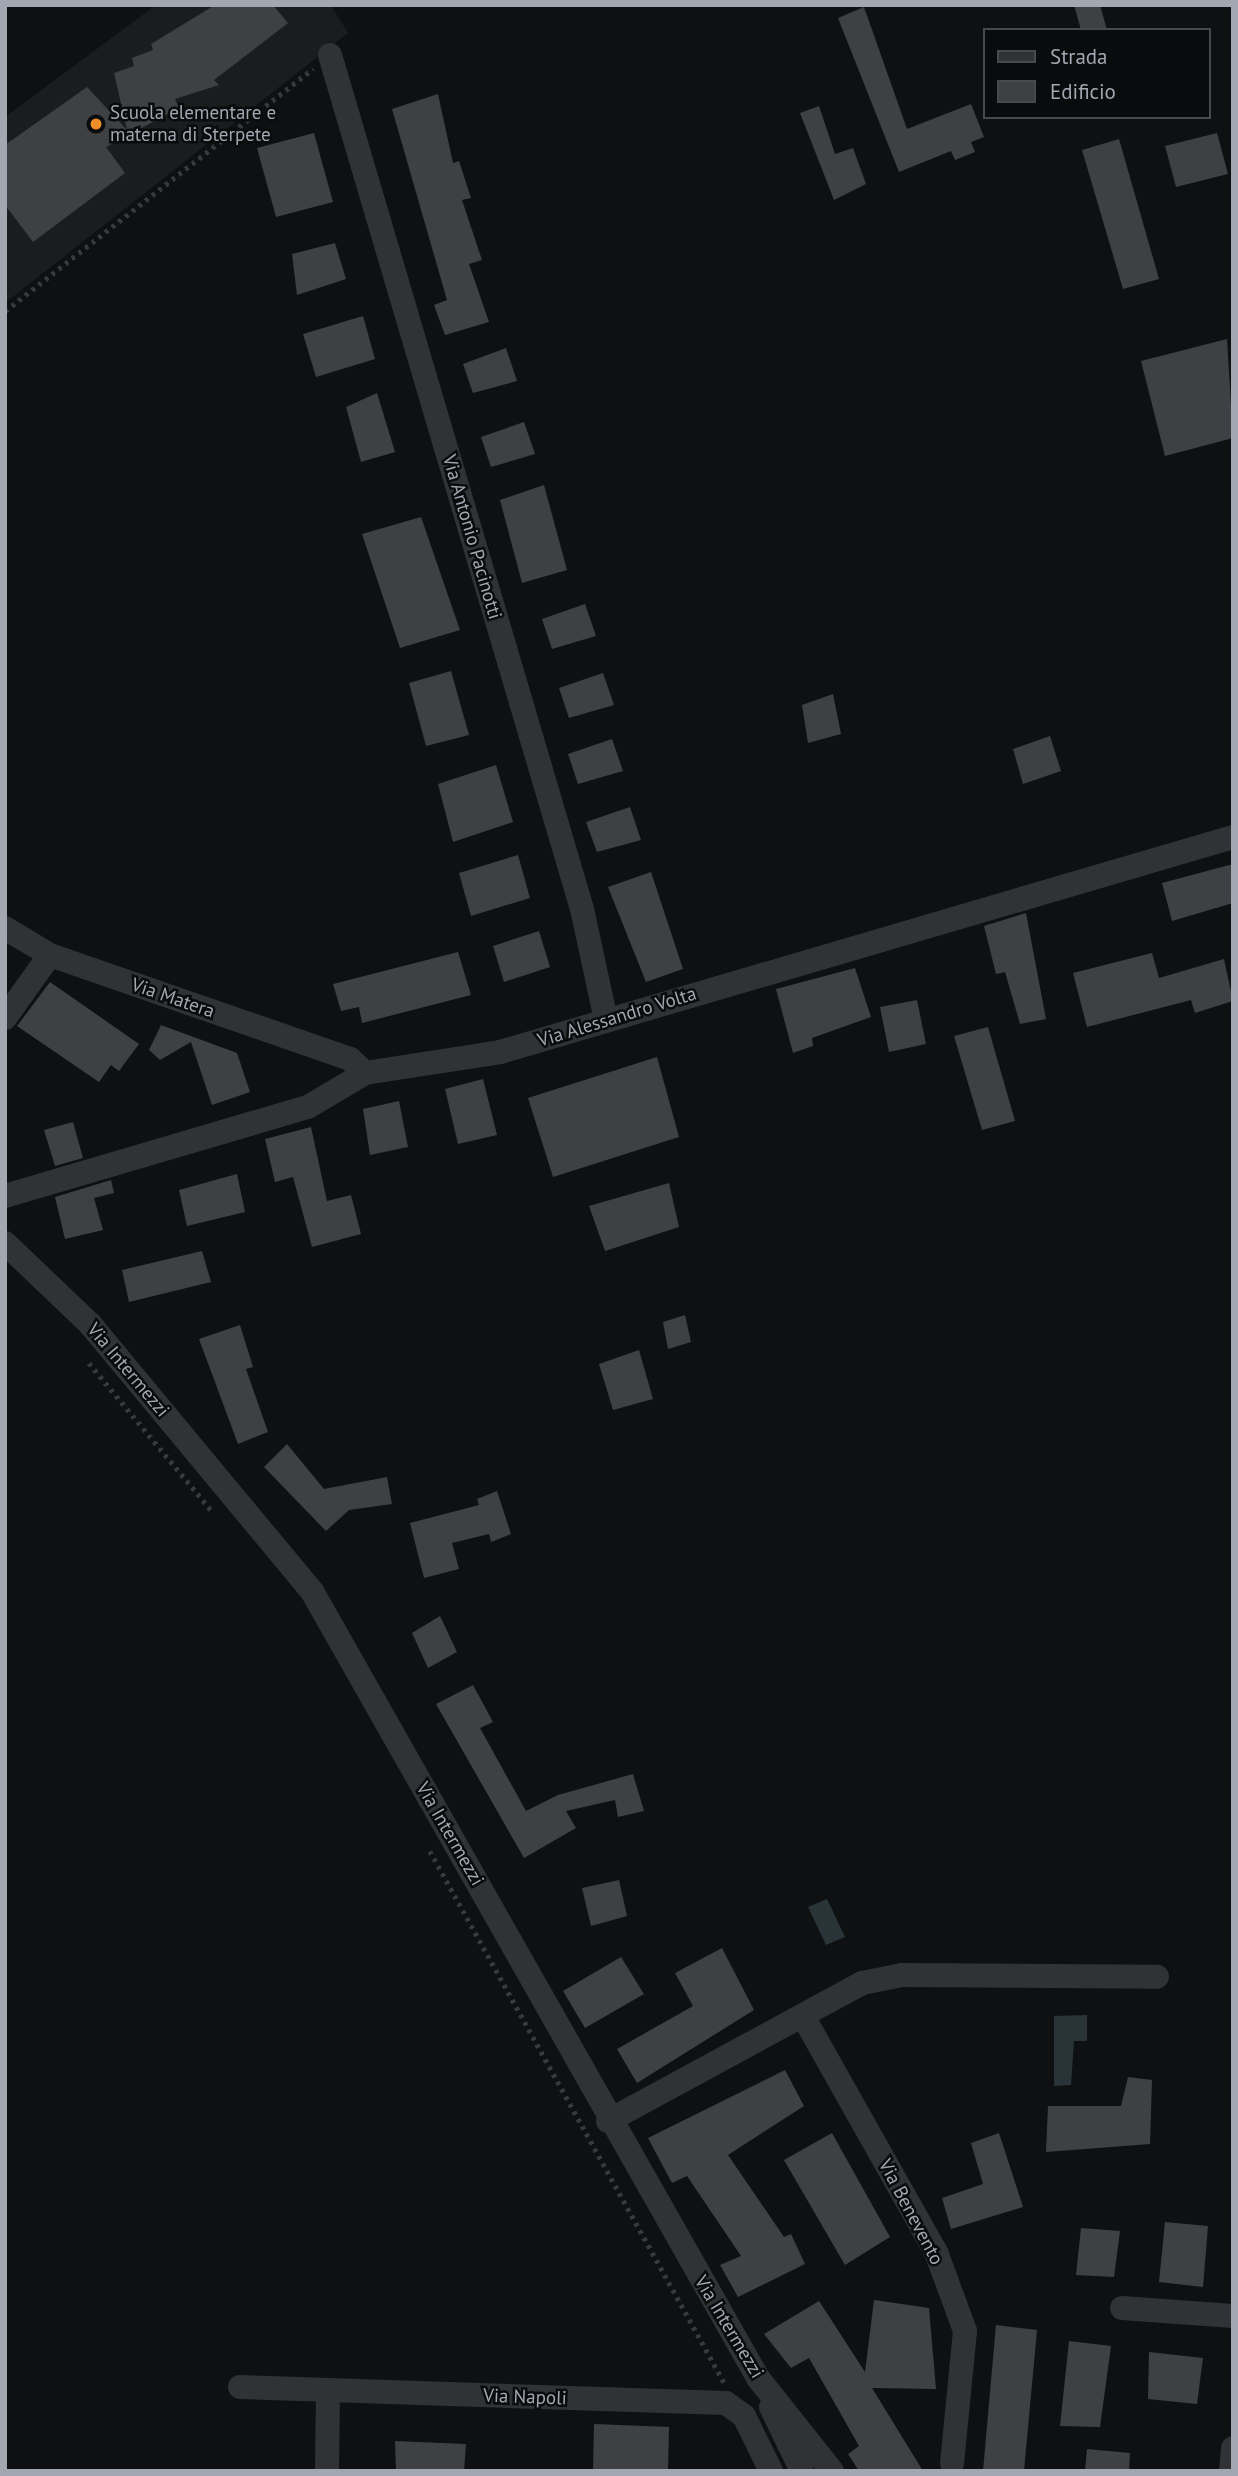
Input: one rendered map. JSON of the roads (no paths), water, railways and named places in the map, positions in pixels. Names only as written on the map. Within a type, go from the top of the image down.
[{"type":"street","name":"Via Antonio Pacinotti","points":[[330,55],[582,909],[606,1020]]},
{"type":"street","name":"Via Alessandro Volta","points":[[5,1196],[308,1107],[365,1073],[500,1052],[1233,837]]},
{"type":"street","name":"Via Matera","points":[[5,928],[50,955],[350,1059],[365,1073]]},
{"type":"street","points":[[5,1018],[50,955]]},
{"type":"street","name":"Via Intermezzi","points":[[5,1243],[90,1324],[313,1593],[608,2121],[758,2378],[832,2471]]},
{"type":"street","points":[[608,2121],[804,2018],[862,1983],[902,1975],[1157,1977]]},
{"type":"street","name":"Via Benevento","points":[[804,2018],[936,2252],[965,2331],[952,2463]]},
{"type":"street","points":[[1122,2308],[1233,2316]]},
{"type":"street","points":[[758,2378],[802,2471]]},
{"type":"street","name":"Via Napoli","points":[[240,2388],[726,2403],[744,2416],[771,2471]]},
{"type":"street","points":[[327,2471],[328,2391]]},
{"type":"street","points":[[1231,2471],[1233,2448]]},
{"type":"place","name":"Scuola elementare e materna di Sterpete","points":[[96,124]]}]
